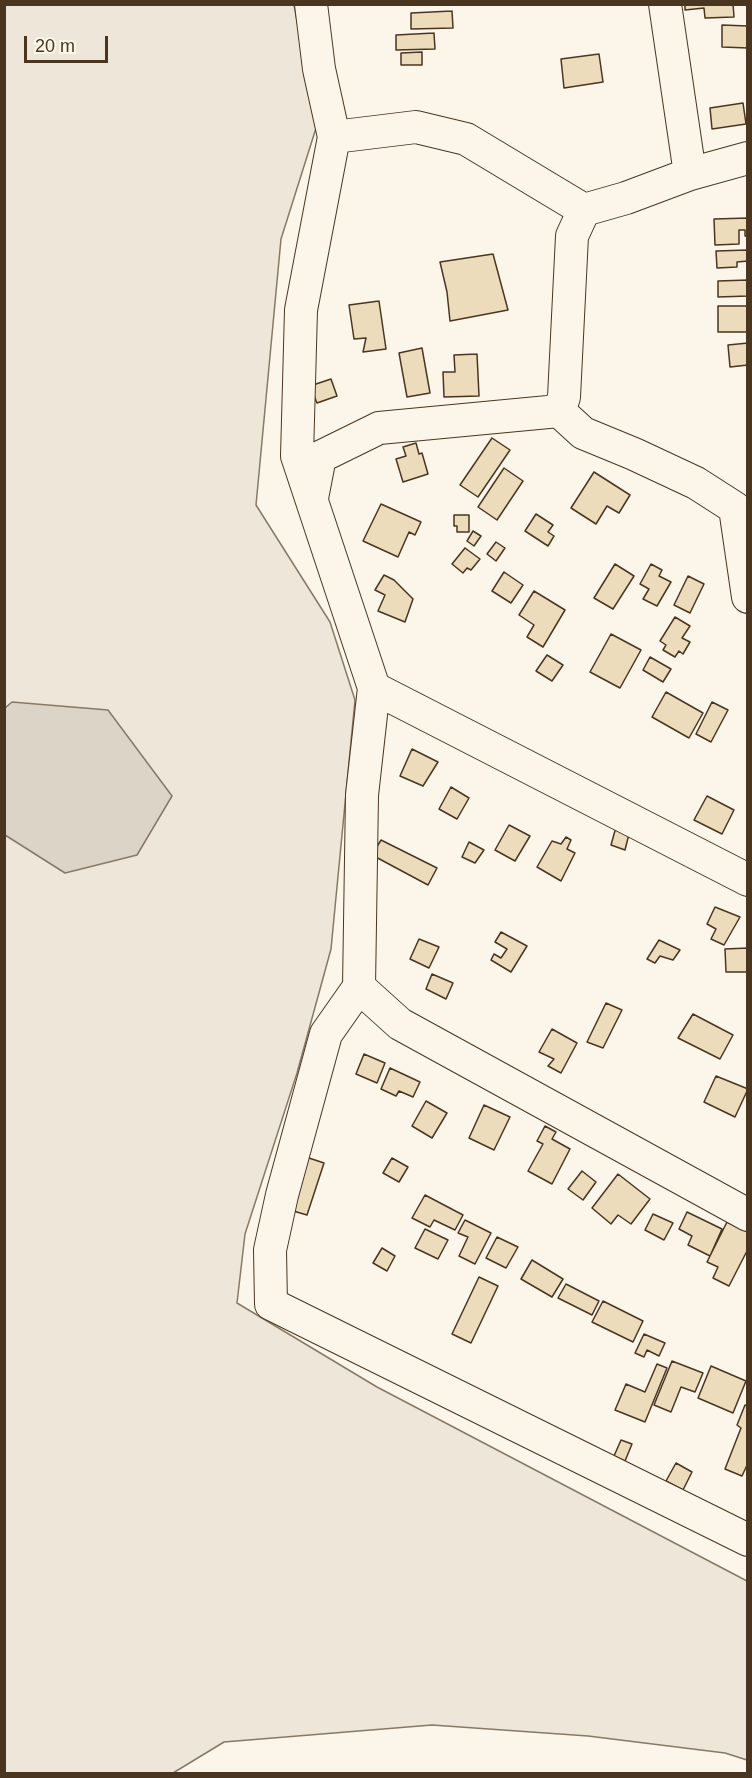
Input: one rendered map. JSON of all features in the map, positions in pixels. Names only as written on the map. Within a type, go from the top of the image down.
[{"type":"street","points":[[311,4],[319,69],[334,137],[301,310],[297,456],[374,688],[362,795],[359,987],[326,1034],[288,1172],[270,1250],[271,1304],[747,1540]]},
{"type":"street","points":[[665,4],[690,174]]},
{"type":"street","points":[[334,137],[416,127],[466,139],[584,210],[626,198],[690,174],[747,158]]},
{"type":"street","points":[[559,411],[564,397],[572,236],[584,210]]},
{"type":"street","points":[[312,499],[320,458],[379,428],[559,411],[583,433],[696,483],[735,508],[747,597]]},
{"type":"street","points":[[374,688],[747,880]]},
{"type":"street","points":[[359,987],[400,1024],[747,1215]]},
{"type":"shaded area","points":[[5,5],[294,5],[317,125],[281,239],[256,505],[330,622],[355,700],[331,949],[297,1073],[245,1234],[237,1303],[377,1387],[747,1581],[747,1760],[725,1753],[588,1736],[432,1725],[224,1742],[173,1773],[5,1774]]},
{"type":"shaded area","points":[[12,702],[108,710],[172,796],[137,855],[65,873],[5,835],[5,708]]},
{"type":"building","points":[[685,4],[733,4],[734,17],[705,18],[704,8],[685,10]]},
{"type":"building","points":[[452,11],[453,28],[411,29],[411,13]]},
{"type":"building","points":[[722,25],[748,26],[748,48],[722,47]]},
{"type":"building","points":[[434,33],[435,49],[396,50],[396,35]]},
{"type":"building","points":[[422,52],[422,65],[401,65],[401,53]]},
{"type":"building","points":[[599,54],[603,82],[564,88],[561,59]]},
{"type":"building","points":[[743,103],[746,124],[712,129],[710,108]]},
{"type":"building","points":[[748,218],[748,236],[745,236],[745,230],[739,230],[739,244],[715,245],[714,219]]},
{"type":"building","points":[[748,250],[748,261],[737,262],[737,267],[717,268],[716,251]]},
{"type":"building","points":[[493,254],[508,310],[450,321],[447,292],[440,262]]},
{"type":"building","points":[[748,280],[748,296],[718,297],[718,281]]},
{"type":"building","points":[[379,301],[386,349],[363,352],[366,338],[354,339],[349,305]]},
{"type":"building","points":[[718,306],[748,306],[748,332],[718,332]]},
{"type":"building","points":[[748,343],[748,365],[730,367],[728,345]]},
{"type":"building","points":[[422,348],[430,393],[407,397],[399,353]]},
{"type":"building","points":[[477,354],[479,396],[444,397],[443,372],[455,372],[454,355]]},
{"type":"building","points":[[331,379],[337,396],[317,403],[310,386]]},
{"type":"building","points":[[492,438],[510,450],[478,497],[460,485]]},
{"type":"building","points":[[416,443],[419,454],[422,453],[428,474],[403,482],[396,459],[406,456],[403,447]]},
{"type":"building","points":[[504,468],[523,481],[497,520],[478,507]]},
{"type":"building","points":[[594,472],[630,495],[619,513],[607,506],[596,524],[571,508]]},
{"type":"building","points":[[381,504],[421,522],[415,535],[409,532],[398,557],[363,541]]},
{"type":"building","points":[[536,514],[553,525],[548,532],[554,536],[548,546],[525,531]]},
{"type":"building","points":[[454,515],[469,515],[469,532],[457,532],[457,526],[454,526]]},
{"type":"building","points":[[473,531],[481,536],[474,546],[467,541]]},
{"type":"building","points":[[496,542],[505,548],[496,561],[487,554]]},
{"type":"building","points":[[465,548],[480,559],[471,570],[467,568],[463,573],[452,564]]},
{"type":"building","points":[[615,564],[634,576],[613,609],[594,598]]},
{"type":"building","points":[[651,564],[662,570],[659,576],[671,582],[657,606],[643,599],[649,589],[640,584]]},
{"type":"building","points":[[504,572],[523,585],[511,603],[492,591]]},
{"type":"building","points":[[384,575],[394,580],[413,599],[405,622],[378,611],[385,595],[375,590]]},
{"type":"building","points":[[688,576],[704,584],[690,613],[674,605]]},
{"type":"building","points":[[534,591],[565,610],[543,647],[527,637],[534,625],[519,615]]},
{"type":"building","points":[[675,617],[690,626],[682,638],[690,642],[683,654],[679,651],[675,657],[663,650],[666,645],[660,641]]},
{"type":"building","points":[[611,634],[641,650],[620,688],[590,672]]},
{"type":"building","points":[[547,655],[563,665],[552,681],[536,671]]},
{"type":"building","points":[[650,657],[671,669],[663,682],[643,670]]},
{"type":"building","points":[[666,692],[703,713],[689,738],[652,717]]},
{"type":"building","points":[[712,702],[728,710],[711,742],[696,734]]},
{"type":"building","points":[[412,749],[438,762],[423,786],[400,776]]},
{"type":"building","points":[[451,787],[469,798],[457,819],[439,809]]},
{"type":"building","points":[[707,796],[734,810],[722,834],[694,820]]},
{"type":"building","points":[[509,825],[530,836],[515,861],[495,850]]},
{"type":"building","points":[[616,827],[630,830],[625,850],[611,845]]},
{"type":"building","points":[[566,837],[571,840],[567,849],[575,853],[561,881],[537,867],[552,841],[561,844]]},
{"type":"building","points":[[381,840],[437,868],[428,885],[372,855]]},
{"type":"building","points":[[469,842],[484,850],[475,863],[462,857]]},
{"type":"building","points":[[715,907],[740,917],[724,945],[711,939],[716,929],[707,924]]},
{"type":"building","points":[[501,932],[527,946],[511,972],[491,960],[494,954],[501,958],[507,949],[495,942]]},
{"type":"building","points":[[419,939],[439,947],[429,968],[410,959]]},
{"type":"building","points":[[659,940],[680,950],[673,960],[660,956],[655,963],[647,959]]},
{"type":"building","points":[[748,948],[748,972],[726,972],[725,949]]},
{"type":"building","points":[[432,974],[453,983],[446,999],[426,989]]},
{"type":"building","points":[[606,1003],[622,1010],[603,1048],[587,1042]]},
{"type":"building","points":[[693,1014],[733,1035],[720,1059],[678,1038]]},
{"type":"building","points":[[552,1029],[577,1043],[561,1073],[548,1066],[554,1059],[539,1052]]},
{"type":"building","points":[[364,1054],[385,1063],[377,1083],[356,1074]]},
{"type":"building","points":[[390,1068],[420,1082],[413,1097],[399,1091],[396,1096],[381,1089]]},
{"type":"building","points":[[716,1076],[748,1089],[735,1117],[704,1102]]},
{"type":"building","points":[[426,1101],[447,1113],[432,1138],[412,1126]]},
{"type":"building","points":[[484,1105],[510,1117],[494,1150],[469,1138]]},
{"type":"building","points":[[545,1126],[556,1132],[552,1139],[570,1149],[552,1184],[528,1171],[543,1144],[537,1141]]},
{"type":"building","points":[[300,1155],[324,1163],[307,1215],[283,1208]]},
{"type":"building","points":[[392,1158],[408,1167],[399,1182],[383,1173]]},
{"type":"building","points":[[582,1171],[596,1182],[583,1200],[568,1189]]},
{"type":"building","points":[[618,1174],[650,1199],[631,1224],[618,1215],[611,1224],[592,1208]]},
{"type":"building","points":[[425,1195],[463,1215],[455,1230],[434,1220],[430,1227],[412,1218]]},
{"type":"building","points":[[687,1212],[722,1229],[710,1256],[688,1245],[692,1236],[679,1229]]},
{"type":"building","points":[[653,1214],[673,1223],[664,1240],[645,1230]]},
{"type":"building","points":[[465,1220],[491,1233],[475,1264],[459,1256],[468,1237],[458,1233]]},
{"type":"building","points":[[727,1222],[748,1232],[748,1249],[729,1286],[713,1278],[718,1267],[707,1262]]},
{"type":"building","points":[[425,1229],[448,1240],[438,1259],[415,1248]]},
{"type":"building","points":[[497,1237],[518,1247],[506,1268],[486,1258]]},
{"type":"building","points":[[382,1248],[395,1256],[387,1271],[373,1263]]},
{"type":"building","points":[[532,1260],[563,1279],[552,1297],[521,1279]]},
{"type":"building","points":[[479,1277],[498,1286],[471,1343],[452,1334]]},
{"type":"building","points":[[566,1284],[599,1301],[592,1315],[558,1298]]},
{"type":"building","points":[[603,1301],[643,1321],[633,1342],[592,1322]]},
{"type":"building","points":[[644,1334],[665,1343],[659,1356],[647,1350],[644,1357],[635,1353]]},
{"type":"building","points":[[672,1361],[703,1373],[695,1392],[681,1387],[671,1412],[654,1405]]},
{"type":"building","points":[[657,1364],[667,1368],[645,1422],[615,1410],[626,1384],[645,1392]]},
{"type":"building","points":[[711,1366],[746,1381],[733,1413],[698,1398]]},
{"type":"building","points":[[745,1405],[748,1406],[748,1463],[742,1476],[725,1469],[741,1428],[737,1425]]},
{"type":"building","points":[[621,1440],[632,1444],[625,1461],[614,1456]]},
{"type":"building","points":[[676,1463],[692,1472],[683,1490],[666,1481]]}]
